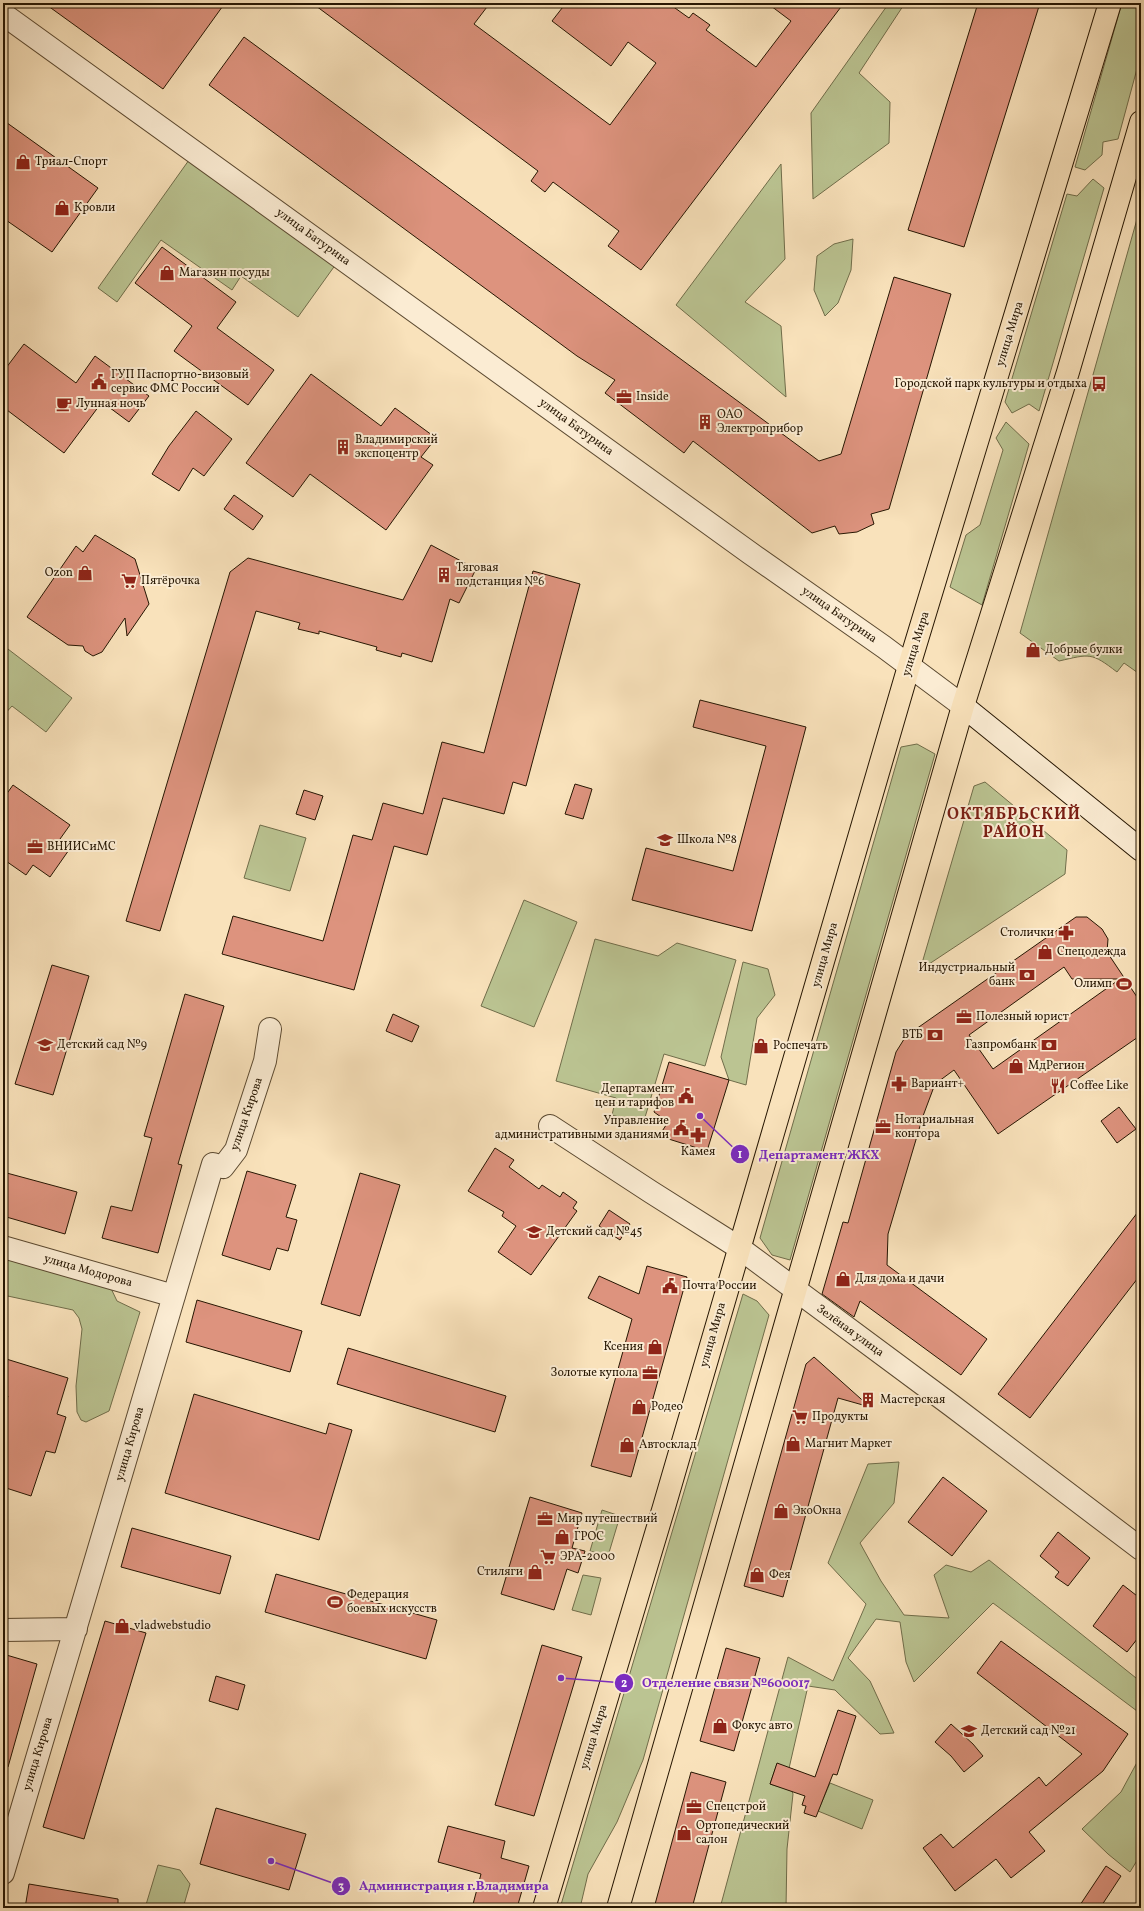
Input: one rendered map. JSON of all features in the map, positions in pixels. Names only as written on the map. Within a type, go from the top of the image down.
[{"type":"main road","name":"улица Мира","points":[[544,1908],[653,1542],[909,666],[1110,3]]},
{"type":"main road","points":[[618,1908],[963,706],[1068,372],[1141,122]]},
{"type":"street","name":"улица Батурина","points":[[3,14],[909,666],[963,706],[1141,850]]},
{"type":"street","name":"улица Кирова","points":[[3,1874],[214,1164],[223,1167],[236,1150],[265,1061],[270,1030]]},
{"type":"street","name":"Зелёная улица","points":[[550,1126],[738,1247],[795,1291],[951,1405],[1141,1549]]},
{"type":"street","name":"улица Модорова","points":[[3,1247],[174,1296]]},
{"type":"street","points":[[3,1630],[76,1629]]},
{"type":"green space","points":[[889,3],[905,3],[859,73],[890,102],[889,143],[813,199],[811,113]]},
{"type":"green space","points":[[1122,3],[1141,3],[1141,19],[1138,30],[1141,32],[1141,54],[1118,139],[1103,142],[1102,155],[1085,170],[1075,167]]},
{"type":"green space","points":[[189,160],[336,264],[298,317],[241,276],[232,290],[161,240],[117,302],[98,288]]},
{"type":"green space","points":[[781,164],[785,259],[745,302],[781,326],[786,397],[676,305]]},
{"type":"green space","points":[[1093,179],[1104,188],[1039,411],[1029,404],[1012,413],[1005,402],[1067,194],[1077,196]]},
{"type":"green space","points":[[1141,205],[1141,675],[1124,663],[1117,672],[1101,661],[1090,656],[1059,661],[1020,633]]},
{"type":"green space","points":[[853,239],[851,270],[838,303],[825,316],[814,290],[817,256],[834,244]]},
{"type":"green space","points":[[1006,422],[1029,444],[982,605],[950,587],[966,535],[980,525],[1003,450],[996,438]]},
{"type":"green space","points":[[4,646],[72,698],[46,732],[12,706],[3,716]]},
{"type":"green space","points":[[917,744],[935,754],[790,1260],[772,1255],[760,1238],[901,747]]},
{"type":"green space","points":[[985,782],[1067,850],[1065,874],[920,970],[974,786]]},
{"type":"green space","points":[[260,825],[306,838],[290,891],[244,878]]},
{"type":"green space","points":[[524,900],[577,922],[534,1027],[481,1006]]},
{"type":"green space","points":[[595,939],[658,956],[677,943],[736,960],[705,1066],[664,1054],[643,1124],[612,1115],[616,1098],[556,1081]]},
{"type":"green space","points":[[743,962],[768,969],[775,995],[757,1018],[746,1085],[729,1080],[721,1057]]},
{"type":"green space","points":[[3,1252],[107,1280],[117,1301],[140,1312],[109,1411],[86,1422],[81,1420],[77,1412],[76,1386],[82,1329],[79,1318],[73,1310],[3,1295]]},
{"type":"green space","points":[[743,1294],[757,1301],[769,1315],[643,1760],[617,1822],[588,1874],[580,1908],[560,1908]]},
{"type":"green space","points":[[899,1462],[894,1503],[860,1543],[881,1581],[904,1615],[949,1618],[934,1575],[946,1565],[971,1572],[989,1560],[1141,1682],[1141,1714],[993,1603],[914,1682],[906,1662],[900,1622],[876,1619],[848,1658],[870,1681],[894,1733],[880,1734],[835,1690],[808,1686],[787,1777],[793,1794],[787,1849],[786,1908],[720,1908],[788,1657],[833,1681],[866,1604],[828,1563],[868,1464]],"holes":[[[777,1764],[780,1787],[770,1784]]]},
{"type":"green space","points":[[602,1510],[620,1516],[608,1556],[590,1551]]},
{"type":"green space","points":[[583,1575],[601,1578],[591,1615],[572,1610]]},
{"type":"green space","points":[[1141,1755],[1141,1854],[1130,1872],[1108,1854],[1082,1829],[1121,1792]]},
{"type":"green space","points":[[830,1783],[873,1800],[862,1829],[818,1811]]},
{"type":"green space","points":[[158,1865],[180,1870],[190,1884],[183,1908],[145,1908]]},
{"type":"building","points":[[44,3],[225,3],[163,89]]},
{"type":"building","points":[[312,3],[490,3],[474,24],[610,125],[656,63],[628,42],[611,66],[552,21],[566,3],[668,3],[689,18],[693,13],[710,25],[706,30],[756,67],[791,21],[767,3],[844,3],[641,270],[608,246],[619,231],[553,182],[545,192],[531,181],[538,171]]},
{"type":"building","points":[[978,3],[1040,3],[964,247],[908,230]]},
{"type":"building","points":[[244,37],[819,461],[841,454],[894,277],[951,294],[889,509],[871,514],[874,524],[857,532],[839,534],[835,526],[812,533],[693,441],[684,453],[605,393],[615,380],[577,356],[209,85]]},
{"type":"building","points":[[3,120],[98,188],[52,252],[3,218]]},
{"type":"building","points":[[162,247],[236,302],[217,328],[274,370],[248,405],[174,351],[192,326],[135,283]]},
{"type":"building","points":[[24,344],[76,383],[95,356],[149,396],[129,422],[102,402],[64,453],[3,407],[3,372]]},
{"type":"building","name":"Владимирский экспоцентр","points":[[311,374],[381,426],[395,408],[436,438],[421,457],[433,465],[386,530],[310,474],[293,497],[246,463]]},
{"type":"building","points":[[196,411],[232,439],[204,476],[193,468],[179,491],[152,474],[169,446]]},
{"type":"building","points":[[234,495],[263,516],[253,530],[224,509]]},
{"type":"building","points":[[95,535],[135,559],[149,604],[127,636],[125,618],[102,652],[93,656],[85,651],[83,646],[68,645],[27,617],[76,546],[83,552]]},
{"type":"building","points":[[431,545],[476,569],[459,603],[450,599],[432,662],[402,653],[401,657],[376,650],[377,647],[319,631],[319,634],[298,629],[300,623],[256,611],[160,931],[126,921],[230,572],[248,558],[403,600]]},
{"type":"building","points":[[533,571],[580,584],[526,786],[513,782],[504,814],[443,798],[427,855],[394,846],[354,990],[222,954],[233,916],[323,941],[353,835],[372,840],[383,803],[423,814],[442,742],[484,753]]},
{"type":"building","points":[[700,700],[806,727],[752,931],[632,900],[646,848],[733,871],[766,746],[693,727]]},
{"type":"building","points":[[575,784],[592,789],[583,819],[565,814]]},
{"type":"building","points":[[13,785],[70,825],[60,839],[71,847],[50,877],[33,865],[26,875],[3,859],[3,799]]},
{"type":"building","points":[[304,790],[323,796],[315,820],[296,814]]},
{"type":"building","points":[[1076,917],[1087,917],[1102,929],[1108,939],[1107,952],[1141,1003],[1141,1035],[998,1134],[954,1070],[935,1084],[923,1116],[888,1234],[887,1265],[987,1339],[961,1375],[860,1301],[854,1317],[822,1294],[843,1222],[848,1223],[896,1052],[906,1036]],"holes":[[[1064,967],[1072,979],[1120,979],[993,1069],[969,1035]]]},
{"type":"building","points":[[52,965],[89,976],[53,1095],[15,1084]]},
{"type":"building","points":[[185,994],[224,1006],[178,1164],[182,1165],[158,1253],[102,1238],[111,1206],[132,1211],[152,1138],[144,1136]]},
{"type":"building","points":[[393,1014],[419,1026],[412,1042],[386,1031]]},
{"type":"building","points":[[669,1062],[729,1080],[707,1151],[659,1136],[668,1122],[654,1112]]},
{"type":"building","points":[[1119,1107],[1136,1129],[1117,1143],[1101,1121]]},
{"type":"building","points":[[495,1148],[514,1160],[509,1167],[539,1189],[542,1185],[560,1197],[563,1192],[577,1202],[573,1208],[577,1211],[531,1275],[498,1252],[516,1226],[502,1216],[504,1212],[468,1191]]},
{"type":"building","points":[[247,1171],[296,1185],[286,1217],[297,1220],[288,1251],[277,1248],[270,1270],[222,1255]]},
{"type":"building","points":[[3,1172],[77,1192],[65,1234],[3,1216]]},
{"type":"building","points":[[360,1173],[400,1185],[360,1316],[321,1304]]},
{"type":"building","points":[[1141,1208],[1141,1274],[1030,1418],[998,1394]]},
{"type":"building","points":[[609,1210],[630,1224],[620,1240],[599,1226]]},
{"type":"building","points":[[647,1266],[687,1277],[631,1477],[591,1466],[632,1319],[588,1298],[599,1276],[639,1294]]},
{"type":"building","points":[[197,1300],[302,1331],[290,1372],[186,1342]]},
{"type":"building","points":[[348,1348],[506,1396],[495,1432],[337,1384]]},
{"type":"building","points":[[814,1357],[870,1407],[838,1398],[783,1597],[744,1586],[806,1364]]},
{"type":"building","points":[[3,1358],[68,1378],[57,1414],[66,1417],[55,1453],[46,1451],[31,1496],[3,1487],[3,1413],[8,1396],[3,1395]]},
{"type":"building","points":[[194,1394],[326,1434],[329,1423],[352,1430],[319,1540],[165,1493]]},
{"type":"building","points":[[943,1477],[987,1511],[952,1556],[908,1522]]},
{"type":"building","name":"ЭРА-2000","points":[[530,1497],[582,1513],[572,1548],[585,1551],[578,1573],[567,1569],[554,1610],[501,1594]]},
{"type":"building","points":[[132,1528],[231,1556],[220,1594],[121,1567]]},
{"type":"building","points":[[1058,1532],[1090,1558],[1068,1586],[1055,1577],[1059,1572],[1040,1556]]},
{"type":"building","points":[[276,1574],[437,1620],[426,1659],[265,1612]]},
{"type":"building","points":[[1123,1585],[1141,1599],[1141,1634],[1127,1652],[1093,1626]]},
{"type":"building","points":[[105,1621],[146,1633],[84,1839],[43,1827]]},
{"type":"building","points":[[1001,1641],[1128,1734],[1103,1771],[1029,1832],[1045,1851],[1011,1878],[996,1859],[955,1891],[923,1848],[941,1834],[953,1848],[1039,1777],[1046,1786],[1082,1754],[977,1673]]},
{"type":"building","points":[[542,1645],[582,1657],[534,1816],[495,1805]]},
{"type":"building","points":[[726,1648],[760,1658],[734,1751],[700,1741]]},
{"type":"building","points":[[3,1654],[37,1664],[8,1767],[3,1767]]},
{"type":"building","points":[[216,1676],[245,1685],[238,1710],[209,1701]]},
{"type":"building","points":[[838,1710],[856,1716],[837,1775],[833,1774],[816,1817],[804,1813],[806,1806],[802,1805],[805,1796],[770,1784],[777,1763],[815,1777]]},
{"type":"building","points":[[951,1724],[973,1744],[983,1756],[964,1772],[951,1756],[935,1742]]},
{"type":"building","points":[[691,1772],[726,1782],[692,1908],[654,1908]]},
{"type":"building","points":[[216,1808],[306,1834],[289,1890],[200,1864]]},
{"type":"building","points":[[448,1826],[505,1841],[501,1858],[529,1866],[517,1908],[472,1908],[481,1874],[438,1862]]},
{"type":"building","points":[[1106,1866],[1121,1876],[1100,1908],[1078,1908]]},
{"type":"building","points":[[29,1884],[118,1899],[118,1908],[25,1908]]},
{"type":"place","name":"Триал-Спорт","points":[[23,162]]},
{"type":"place","name":"Кровли","points":[[62,208]]},
{"type":"place","name":"Магазин посуды","points":[[167,273]]},
{"type":"place","name":"ГУП Паспортно-визовый сервис ФМС России","points":[[99,382]]},
{"type":"place","name":"Городской парк культуры и отдыха","points":[[1099,384]]},
{"type":"place","name":"Inside","points":[[624,397]]},
{"type":"place","name":"Лунная ночь","points":[[64,404]]},
{"type":"place","name":"ОАО Электроприбор","points":[[705,422]]},
{"type":"place","name":"Владимирский экспоцентр","points":[[343,447]]},
{"type":"place","name":"Ozon","points":[[85,573]]},
{"type":"place","name":"Тяговая подстанция №6","points":[[444,575]]},
{"type":"place","name":"Пятёрочка","points":[[129,581]]},
{"type":"place","name":"Добрые булки","points":[[1033,650]]},
{"type":"place","name":"Школа №8","points":[[665,840]]},
{"type":"place","name":"ВНИИСиМС","points":[[35,847]]},
{"type":"place","name":"Столички","points":[[1066,933]]},
{"type":"place","name":"Спецодежда","points":[[1045,952]]},
{"type":"place","name":"Индустриальный банк","points":[[1027,975]]},
{"type":"place","name":"Олимп","points":[[1124,984]]},
{"type":"place","name":"Полезный юрист","points":[[964,1017]]},
{"type":"place","name":"ВТБ","points":[[935,1035]]},
{"type":"place","name":"Детский сад №9","points":[[45,1045]]},
{"type":"place","name":"Газпромбанк","points":[[1049,1045]]},
{"type":"place","name":"Роспечать","points":[[761,1046]]},
{"type":"place","name":"МдРегион","points":[[1016,1066]]},
{"type":"place","name":"Вариант+","points":[[899,1084]]},
{"type":"place","name":"Coffee Like","points":[[1058,1086]]},
{"type":"place","name":"Департамент цен и тарифов","points":[[686,1096]]},
{"type":"place","name":"Департамент ЖКХ","points":[[700,1116]]},
{"type":"place","name":"Нотариальная контора","points":[[883,1127]]},
{"type":"place","name":"Управление административными зданиями","points":[[681,1128]]},
{"type":"place","name":"Камея","points":[[698,1135]]},
{"type":"place","name":"Детский сад №45","points":[[534,1232]]},
{"type":"place","name":"Для дома и дачи","points":[[843,1279]]},
{"type":"place","name":"Почта России","points":[[670,1286]]},
{"type":"place","name":"Ксения","points":[[655,1347]]},
{"type":"place","name":"Золотые купола","points":[[650,1373]]},
{"type":"place","name":"Мастерская","points":[[868,1400]]},
{"type":"place","name":"Родео","points":[[639,1407]]},
{"type":"place","name":"Продукты","points":[[800,1417]]},
{"type":"place","name":"Магнит Маркет","points":[[793,1444]]},
{"type":"place","name":"Автосклад","points":[[627,1445]]},
{"type":"place","name":"ЭкоОкна","points":[[781,1511]]},
{"type":"place","name":"Мир путешествий","points":[[545,1519]]},
{"type":"place","name":"ГРОС","points":[[562,1537]]},
{"type":"place","name":"ЭРА-2000","points":[[548,1557]]},
{"type":"place","name":"Стиляги","points":[[535,1572]]},
{"type":"place","name":"Фея","points":[[757,1575]]},
{"type":"place","name":"Федерация боевых искусств","points":[[335,1602]]},
{"type":"place","name":"vladwebstudio","points":[[122,1626]]},
{"type":"place","name":"Отделение связи №600017","points":[[561,1678]]},
{"type":"place","name":"Фокус авто","points":[[720,1726]]},
{"type":"place","name":"Детский сад №21","points":[[969,1731]]},
{"type":"place","name":"Спецстрой","points":[[694,1807]]},
{"type":"place","name":"Ортопедический салон","points":[[684,1833]]},
{"type":"place","name":"Администрация г.Владимира","points":[[271,1861]]},
{"type":"district","name":"ОКТЯБРЬСКИЙ РАЙОН","points":[[1014,824]]}]
